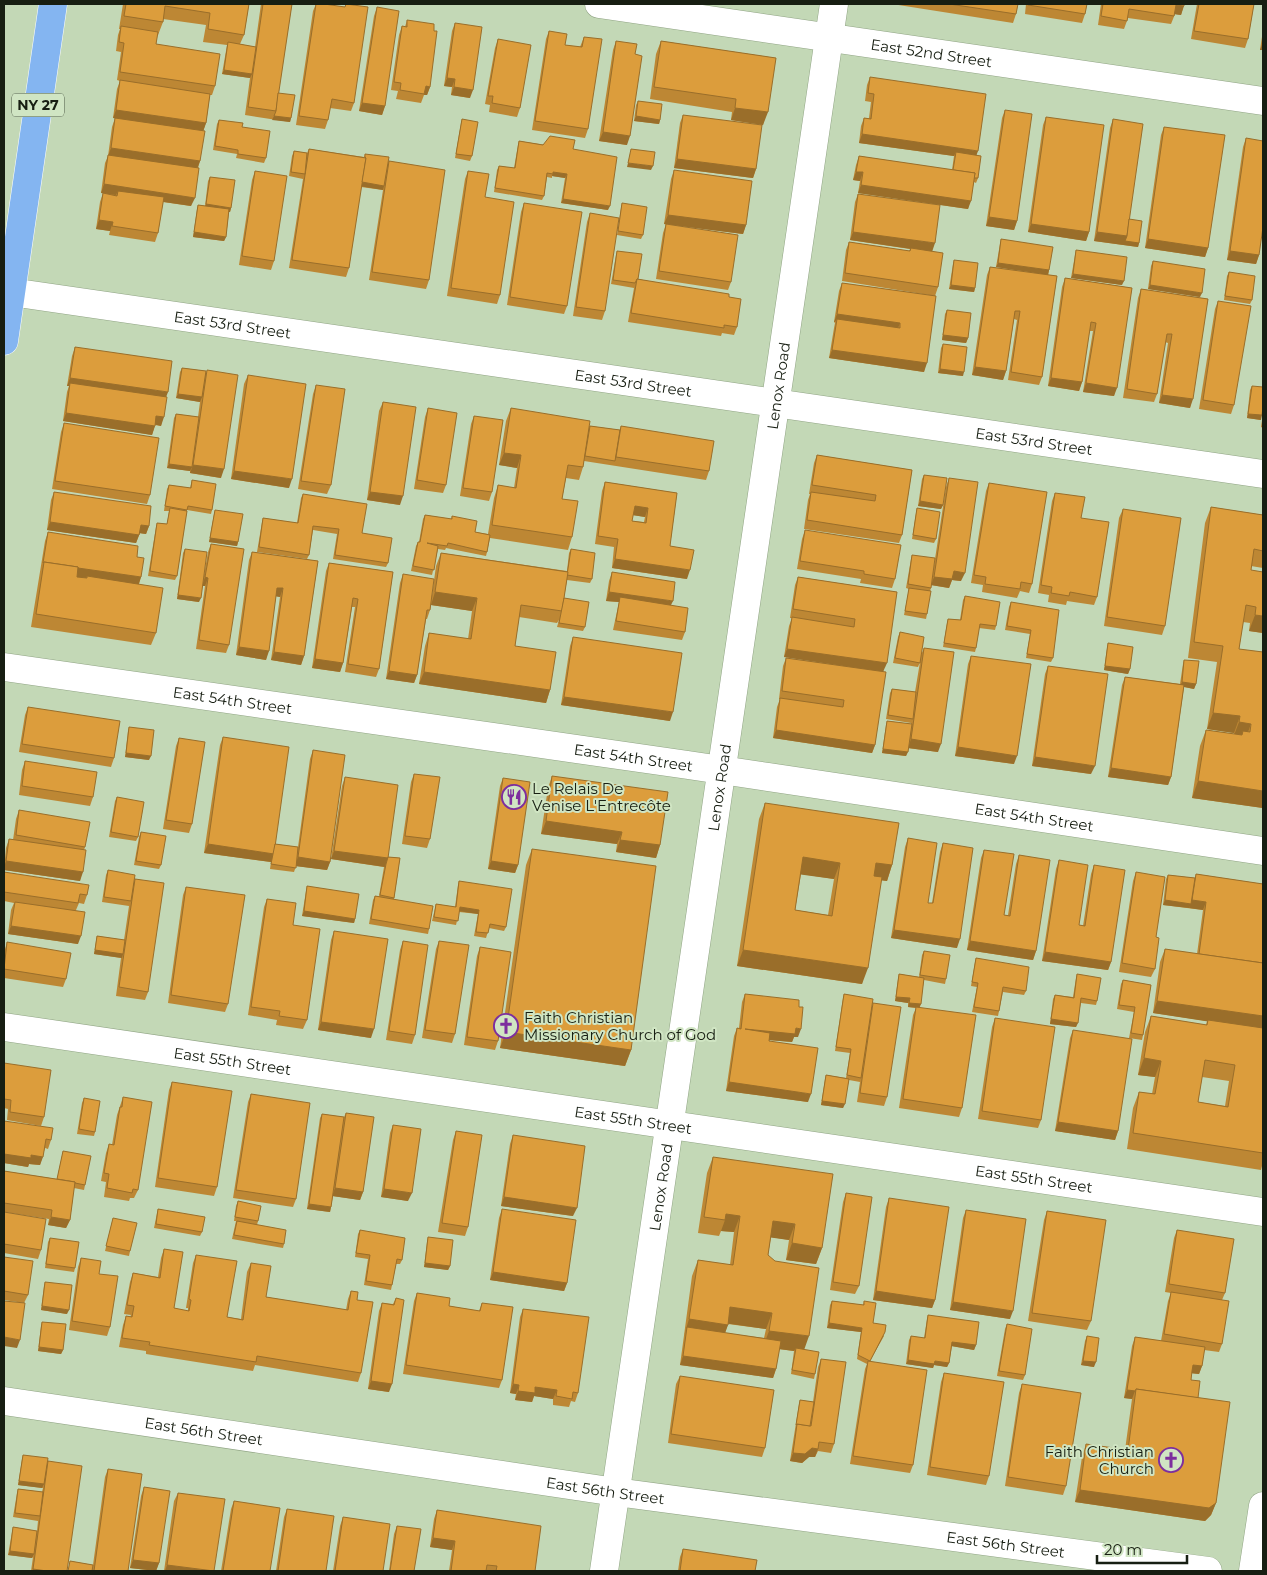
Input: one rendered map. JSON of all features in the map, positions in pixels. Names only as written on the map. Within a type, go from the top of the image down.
[{"type":"highway","name":"NY 27","points":[[4,341],[7,292],[52,4]]},
{"type":"street","name":"East 52nd Street","points":[[599,4],[1263,101]]},
{"type":"street","name":"Lenox Road","points":[[604,1571],[834,4]]},
{"type":"street","name":"East 53rd Street","points":[[7,292],[1263,474]]},
{"type":"street","name":"East 54th Street","points":[[4,667],[721,770],[1263,851]]},
{"type":"street","name":"East 55th Street","points":[[4,1027],[1263,1212]]},
{"type":"street","name":"East 56th Street","points":[[4,1401],[616,1492],[1208,1571]]},
{"type":"street","points":[[1253,1571],[1263,1506]]},
{"type":"building","points":[[126,4],[249,4],[244,35],[208,29],[210,13],[165,6],[163,22],[124,16]]},
{"type":"building","points":[[263,4],[292,4],[276,111],[248,107]]},
{"type":"building","points":[[316,4],[345,7],[346,4],[368,7],[354,103],[332,99],[328,120],[299,116]]},
{"type":"building","points":[[949,4],[1018,4],[1016,14]]},
{"type":"building","points":[[1028,4],[1087,4],[1085,14]]},
{"type":"building","points":[[1103,4],[1184,4],[1184,6],[1176,5],[1174,16],[1129,9],[1127,21],[1101,16]]},
{"type":"building","points":[[1199,4],[1254,4],[1248,39],[1194,31]]},
{"type":"building","points":[[377,7],[399,11],[385,106],[362,103]]},
{"type":"building","points":[[407,20],[434,24],[434,31],[437,31],[430,87],[426,86],[424,94],[400,90],[401,83],[394,82],[402,26],[407,27]]},
{"type":"building","points":[[455,23],[482,27],[473,90],[454,87],[455,79],[447,78]]},
{"type":"building","points":[[121,26],[158,32],[156,44],[220,54],[215,86],[120,72],[124,43],[119,42]]},
{"type":"building","points":[[549,31],[567,34],[565,45],[582,47],[584,37],[602,39],[588,129],[535,121]]},
{"type":"building","points":[[498,39],[531,45],[520,108],[492,103],[493,96],[488,96]]},
{"type":"building","points":[[616,41],[637,44],[635,54],[642,56],[630,136],[603,132]]},
{"type":"building","points":[[661,41],[776,58],[768,112],[735,108],[736,99],[654,87]]},
{"type":"building","points":[[228,42],[256,47],[252,74],[224,70]]},
{"type":"building","points":[[870,77],[986,94],[978,151],[862,134],[864,118],[871,119],[874,94],[868,93]]},
{"type":"building","points":[[120,80],[210,94],[206,123],[116,110]]},
{"type":"building","points":[[278,93],[295,95],[291,118],[274,116]]},
{"type":"building","points":[[638,101],[662,104],[660,120],[636,116]]},
{"type":"building","points":[[1005,110],[1032,114],[1017,221],[989,217]]},
{"type":"building","points":[[683,115],[762,125],[756,169],[677,159]]},
{"type":"building","points":[[1046,117],[1104,125],[1089,232],[1031,224]]},
{"type":"building","points":[[115,118],[205,131],[200,161],[111,148]]},
{"type":"building","points":[[462,119],[478,122],[472,156],[456,154]]},
{"type":"building","points":[[1113,119],[1143,124],[1127,236],[1097,232]]},
{"type":"building","points":[[219,120],[243,123],[242,127],[270,131],[266,158],[238,154],[238,150],[215,146]]},
{"type":"building","points":[[1164,127],[1225,135],[1208,248],[1148,239]]},
{"type":"building","points":[[550,136],[575,140],[573,149],[617,157],[610,206],[563,199],[567,174],[547,173],[544,196],[495,188],[499,166],[515,168],[519,141],[543,145]]},
{"type":"building","points":[[1246,138],[1263,141],[1263,227],[1259,255],[1230,251]]},
{"type":"building","points":[[309,149],[366,158],[349,268],[292,260]]},
{"type":"building","points":[[631,149],[655,152],[653,166],[628,163]]},
{"type":"building","points":[[294,151],[307,153],[305,174],[291,172]]},
{"type":"building","points":[[956,152],[981,156],[978,178],[974,178],[975,173],[953,170]]},
{"type":"building","points":[[365,154],[389,157],[384,186],[362,182]]},
{"type":"building","points":[[108,155],[199,168],[195,198],[104,184]]},
{"type":"building","points":[[859,156],[975,173],[971,201],[861,185],[863,172],[856,172]]},
{"type":"building","points":[[389,161],[445,170],[429,280],[372,272]]},
{"type":"building","points":[[674,170],[752,181],[746,225],[668,215]]},
{"type":"building","points":[[255,171],[287,176],[274,261],[242,256]]},
{"type":"building","points":[[468,171],[489,174],[485,197],[514,202],[500,295],[451,288]]},
{"type":"building","points":[[210,177],[235,180],[231,208],[206,204]]},
{"type":"building","points":[[118,191],[164,197],[158,233],[112,226],[113,222],[99,220],[103,193],[117,196]]},
{"type":"building","points":[[858,194],[940,205],[935,243],[853,232]]},
{"type":"building","points":[[524,203],[582,212],[567,306],[510,297]]},
{"type":"building","points":[[622,203],[647,207],[643,235],[618,231]]},
{"type":"building","points":[[198,205],[229,209],[226,237],[194,232]]},
{"type":"building","points":[[590,213],[619,218],[605,311],[576,307]]},
{"type":"building","points":[[1129,219],[1142,221],[1139,243],[1125,241]]},
{"type":"building","points":[[666,224],[738,235],[731,282],[659,271]]},
{"type":"building","points":[[1001,239],[1053,247],[1049,270],[998,263]]},
{"type":"building","points":[[849,242],[910,251],[911,248],[943,253],[938,287],[845,273]]},
{"type":"building","points":[[1076,250],[1127,257],[1124,281],[1073,274]]},
{"type":"building","points":[[617,251],[642,254],[638,279],[635,283],[613,280]]},
{"type":"building","points":[[954,260],[978,263],[975,288],[951,285]]},
{"type":"building","points":[[1153,261],[1205,269],[1202,293],[1150,285]]},
{"type":"building","points":[[990,267],[1057,276],[1042,377],[1011,372],[1020,311],[1015,311],[1006,371],[975,367]]},
{"type":"building","points":[[1229,272],[1255,276],[1252,300],[1225,296]]},
{"type":"building","points":[[1065,278],[1132,288],[1117,388],[1086,383],[1096,323],[1091,322],[1082,382],[1051,378]]},
{"type":"building","points":[[637,279],[729,294],[729,297],[741,299],[737,327],[724,325],[724,328],[631,313]]},
{"type":"building","points":[[842,283],[936,296],[927,363],[832,350],[837,319],[900,328],[900,323],[837,314]]},
{"type":"building","points":[[1141,289],[1208,299],[1193,399],[1162,395],[1172,334],[1167,334],[1157,394],[1127,389]]},
{"type":"building","points":[[1218,301],[1251,306],[1234,405],[1203,400]]},
{"type":"building","points":[[947,310],[971,313],[968,338],[943,335]]},
{"type":"building","points":[[943,344],[967,347],[964,372],[940,369]]},
{"type":"building","points":[[75,347],[172,361],[168,392],[70,378]]},
{"type":"building","points":[[182,368],[206,371],[202,397],[178,394]]},
{"type":"building","points":[[207,370],[238,375],[224,469],[193,465]]},
{"type":"building","points":[[248,375],[306,384],[292,479],[234,471]]},
{"type":"building","points":[[70,383],[167,397],[164,417],[156,416],[155,426],[66,413]]},
{"type":"building","points":[[316,385],[345,389],[331,485],[301,481]]},
{"type":"building","points":[[1252,386],[1263,387],[1262,415],[1248,414]]},
{"type":"building","points":[[383,402],[416,407],[403,496],[370,492]]},
{"type":"building","points":[[428,408],[457,413],[446,485],[417,480]]},
{"type":"building","points":[[511,408],[590,421],[583,467],[568,465],[562,499],[578,501],[572,537],[492,525],[498,485],[516,488],[521,455],[504,453]]},
{"type":"building","points":[[176,414],[199,417],[192,467],[169,464]]},
{"type":"building","points":[[474,416],[503,420],[492,492],[463,488]]},
{"type":"building","points":[[64,423],[159,438],[150,495],[55,481]]},
{"type":"building","points":[[590,426],[620,430],[615,461],[585,456]]},
{"type":"building","points":[[621,426],[714,441],[709,471],[616,457]]},
{"type":"building","points":[[817,455],[912,470],[902,535],[807,520],[811,492],[875,501],[876,495],[812,485]]},
{"type":"building","points":[[924,475],[947,478],[943,505],[920,501]]},
{"type":"building","points":[[949,478],[978,482],[965,573],[954,571],[952,579],[934,577]]},
{"type":"building","points":[[192,480],[216,484],[212,510],[188,506],[187,510],[165,506],[169,485],[191,488]]},
{"type":"building","points":[[605,482],[677,493],[670,546],[694,550],[690,570],[615,559],[618,539],[598,536]],"holes":[[[635,506],[648,508],[646,523],[632,521]]]},
{"type":"building","points":[[989,483],[1047,492],[1032,584],[1021,582],[1020,589],[985,584],[986,577],[974,575]]},
{"type":"building","points":[[54,492],[151,506],[149,526],[141,525],[139,535],[50,522]]},
{"type":"building","points":[[1055,493],[1085,497],[1081,518],[1109,522],[1097,597],[1070,592],[1069,596],[1051,593],[1052,587],[1041,585]]},
{"type":"building","points":[[303,494],[367,504],[362,533],[392,538],[388,563],[335,555],[339,529],[313,526],[309,555],[259,547],[263,518],[298,523]]},
{"type":"building","points":[[1211,507],[1263,515],[1263,551],[1254,549],[1251,570],[1263,572],[1263,616],[1255,615],[1256,607],[1246,605],[1239,649],[1263,652],[1263,791],[1198,781],[1206,730],[1242,735],[1243,731],[1250,732],[1251,724],[1239,722],[1240,716],[1213,713],[1223,646],[1194,642]]},
{"type":"building","points":[[170,508],[187,511],[177,576],[150,571],[157,523],[167,524]]},
{"type":"building","points":[[917,508],[940,512],[936,539],[913,535]]},
{"type":"building","points":[[1123,509],[1181,518],[1165,626],[1107,617]]},
{"type":"building","points":[[215,510],[243,514],[238,542],[210,538]]},
{"type":"building","points":[[425,515],[452,519],[452,516],[477,521],[475,532],[490,535],[487,552],[448,543],[447,546],[427,543],[438,546],[434,570],[413,566]]},
{"type":"building","points":[[805,530],[901,545],[895,579],[864,574],[864,571],[800,561]]},
{"type":"building","points":[[48,532],[138,546],[137,557],[144,558],[141,577],[43,563]]},
{"type":"building","points":[[211,544],[244,549],[229,645],[199,640],[208,578],[205,577]]},
{"type":"building","points":[[185,549],[207,552],[201,598],[178,595]]},
{"type":"building","points":[[571,549],[595,553],[592,579],[567,575]]},
{"type":"building","points":[[252,552],[318,561],[304,656],[274,652],[283,588],[277,588],[269,651],[239,647]]},
{"type":"building","points":[[441,553],[568,572],[562,611],[521,605],[515,646],[556,652],[550,690],[424,672],[429,633],[471,639],[477,598],[435,592]]},
{"type":"building","points":[[912,555],[935,558],[931,588],[908,584]]},
{"type":"building","points":[[44,562],[78,567],[77,577],[87,578],[87,576],[163,588],[156,633],[36,614]]},
{"type":"building","points":[[329,563],[393,572],[379,669],[348,664],[358,599],[353,598],[343,663],[315,659]]},
{"type":"building","points":[[612,572],[675,582],[673,601],[609,592]]},
{"type":"building","points":[[403,574],[434,579],[417,675],[389,671]]},
{"type":"building","points":[[798,577],[897,592],[887,663],[787,649],[792,617],[854,627],[855,619],[793,609]]},
{"type":"building","points":[[909,588],[931,591],[927,614],[905,611]]},
{"type":"building","points":[[965,596],[1000,602],[996,626],[980,624],[976,648],[944,643],[948,619],[961,620]]},
{"type":"building","points":[[620,597],[688,608],[685,632],[616,621]]},
{"type":"building","points":[[564,598],[589,602],[585,627],[559,623]]},
{"type":"building","points":[[1011,602],[1059,610],[1053,658],[1027,654],[1031,630],[1007,626]]},
{"type":"building","points":[[900,632],[924,637],[920,663],[895,658]]},
{"type":"building","points":[[573,637],[682,653],[673,712],[564,697]]},
{"type":"building","points":[[1108,643],[1133,647],[1130,669],[1105,666]]},
{"type":"building","points":[[924,648],[954,652],[941,744],[911,739]]},
{"type":"building","points":[[971,656],[1031,664],[1017,756],[958,747]]},
{"type":"building","points":[[786,658],[886,672],[875,745],[776,730],[780,698],[843,707],[844,700],[782,691]]},
{"type":"building","points":[[1184,660],[1199,661],[1196,684],[1182,682]]},
{"type":"building","points":[[1048,666],[1108,674],[1095,766],[1035,757]]},
{"type":"building","points":[[1125,677],[1184,685],[1171,777],[1111,768]]},
{"type":"building","points":[[892,689],[916,692],[913,719],[888,715]]},
{"type":"building","points":[[28,707],[120,721],[114,758],[22,744]]},
{"type":"building","points":[[887,721],[912,724],[908,752],[883,749]]},
{"type":"building","points":[[129,727],[154,730],[151,756],[126,753]]},
{"type":"building","points":[[223,737],[289,747],[274,854],[208,844]]},
{"type":"building","points":[[179,738],[205,742],[192,824],[166,820]]},
{"type":"building","points":[[313,750],[345,755],[330,862],[298,857]]},
{"type":"building","points":[[25,761],[97,772],[93,797],[22,786]]},
{"type":"building","points":[[414,774],[440,777],[430,839],[405,836]]},
{"type":"building","points":[[552,776],[668,792],[660,845],[620,840],[622,832],[546,821]]},
{"type":"building","points":[[345,777],[398,785],[388,858],[334,851]]},
{"type":"building","points":[[503,778],[530,782],[518,865],[491,861]]},
{"type":"building","points":[[117,797],[144,802],[138,837],[111,832]]},
{"type":"building","points":[[765,803],[899,823],[892,865],[876,863],[874,876],[882,877],[868,968],[743,950]],"holes":[[[803,857],[840,863],[832,916],[795,910]]]},
{"type":"building","points":[[19,810],[90,822],[85,847],[16,835]]},
{"type":"building","points":[[141,832],[166,836],[161,865],[136,861]]},
{"type":"building","points":[[908,838],[937,843],[928,903],[933,903],[943,843],[973,848],[960,939],[894,930]]},
{"type":"building","points":[[9,839],[86,850],[83,872],[6,861]]},
{"type":"building","points":[[275,844],[298,847],[296,868],[271,864]]},
{"type":"building","points":[[532,849],[656,866],[631,1050],[506,1032]]},
{"type":"building","points":[[984,850],[1014,854],[1004,915],[1010,916],[1019,855],[1050,860],[1036,951],[970,941]]},
{"type":"building","points":[[388,857],[400,858],[394,898],[380,895]]},
{"type":"building","points":[[1059,860],[1088,865],[1079,925],[1085,926],[1094,865],[1125,870],[1111,962],[1045,952]]},
{"type":"building","points":[[108,870],[135,875],[131,901],[104,897]]},
{"type":"building","points":[[4,872],[89,885],[87,895],[80,894],[78,903],[4,892]]},
{"type":"building","points":[[1136,872],[1165,877],[1156,937],[1159,938],[1155,969],[1122,963]]},
{"type":"building","points":[[1196,874],[1263,884],[1263,963],[1199,954],[1206,902],[1192,900]]},
{"type":"building","points":[[1168,875],[1195,878],[1191,904],[1165,900]]},
{"type":"building","points":[[135,879],[164,883],[148,992],[119,987]]},
{"type":"building","points":[[459,881],[512,889],[506,927],[490,924],[488,933],[476,932],[479,910],[460,907],[458,921],[434,917],[436,904],[456,907]]},
{"type":"building","points":[[307,886],[359,894],[355,919],[304,911]]},
{"type":"building","points":[[186,887],[245,895],[228,1004],[171,995]]},
{"type":"building","points":[[375,896],[433,906],[429,929],[371,919]]},
{"type":"building","points":[[267,899],[296,903],[293,925],[320,929],[307,1020],[279,1016],[280,1011],[251,1007]]},
{"type":"building","points":[[15,902],[85,912],[81,936],[11,926]]},
{"type":"building","points":[[334,931],[388,939],[374,1029],[321,1022]]},
{"type":"building","points":[[97,936],[125,940],[123,954],[95,950]]},
{"type":"building","points":[[403,941],[428,945],[415,1035],[389,1031]]},
{"type":"building","points":[[439,941],[469,945],[455,1034],[425,1030]]},
{"type":"building","points":[[7,942],[71,953],[66,979],[4,969]]},
{"type":"building","points":[[480,947],[511,952],[498,1041],[467,1037]]},
{"type":"building","points":[[1165,949],[1263,963],[1263,1016],[1157,1001]]},
{"type":"building","points":[[924,951],[950,955],[946,979],[920,975]]},
{"type":"building","points":[[976,958],[1029,967],[1026,991],[1003,987],[999,1011],[974,1007],[978,983],[972,982]]},
{"type":"building","points":[[899,974],[924,978],[921,1004],[909,1003],[910,998],[896,997]]},
{"type":"building","points":[[1077,974],[1101,978],[1097,1001],[1081,998],[1078,1023],[1051,1019],[1055,995],[1074,998]]},
{"type":"building","points":[[1123,980],[1151,985],[1143,1035],[1131,1033],[1135,1007],[1119,1005]]},
{"type":"building","points":[[745,994],[799,1000],[799,1007],[803,1007],[801,1029],[796,1028],[795,1034],[745,1029],[770,1033],[769,1041],[818,1048],[811,1094],[729,1082],[737,1028],[741,1029]]},
{"type":"building","points":[[844,994],[873,999],[861,1078],[847,1075],[851,1049],[836,1047]]},
{"type":"building","points":[[873,1003],[901,1007],[887,1097],[860,1093]]},
{"type":"building","points":[[916,1007],[976,1015],[962,1108],[903,1099]]},
{"type":"building","points":[[1151,1016],[1207,1025],[1208,1020],[1263,1028],[1263,1153],[1133,1133],[1139,1092],[1155,1094],[1161,1061],[1144,1058]],"holes":[[[1205,1060],[1235,1065],[1228,1107],[1198,1102]]]},
{"type":"building","points":[[995,1018],[1055,1027],[1041,1120],[982,1111]]},
{"type":"building","points":[[1073,1030],[1132,1039],[1118,1131],[1058,1122]]},
{"type":"building","points":[[4,1063],[51,1070],[44,1117],[10,1112],[11,1100],[4,1099]]},
{"type":"building","points":[[826,1075],[849,1079],[845,1104],[822,1101]]},
{"type":"building","points":[[172,1082],[232,1091],[217,1187],[158,1178]]},
{"type":"building","points":[[251,1094],[310,1103],[296,1199],[236,1190]]},
{"type":"building","points":[[123,1097],[152,1102],[138,1190],[133,1189],[132,1193],[107,1188],[109,1174],[104,1173],[109,1144],[114,1145]]},
{"type":"building","points":[[84,1098],[100,1101],[95,1132],[79,1129]]},
{"type":"building","points":[[346,1113],[374,1117],[363,1192],[335,1188]]},
{"type":"building","points":[[322,1114],[344,1117],[331,1207],[309,1204]]},
{"type":"building","points":[[4,1121],[53,1128],[51,1140],[46,1139],[43,1157],[31,1155],[31,1158],[4,1154]]},
{"type":"building","points":[[393,1125],[421,1129],[412,1193],[384,1189]]},
{"type":"building","points":[[456,1131],[482,1135],[468,1227],[442,1223]]},
{"type":"building","points":[[513,1135],[585,1146],[577,1208],[504,1197]]},
{"type":"building","points":[[63,1151],[91,1156],[85,1185],[57,1179]]},
{"type":"building","points":[[713,1157],[833,1174],[822,1248],[792,1243],[795,1224],[773,1221],[768,1255],[775,1261],[819,1268],[809,1336],[769,1331],[772,1313],[730,1307],[728,1325],[689,1319],[698,1260],[733,1265],[740,1216],[726,1214],[725,1220],[704,1217]]},
{"type":"building","points":[[4,1171],[75,1182],[70,1220],[51,1217],[52,1210],[4,1203]]},
{"type":"building","points":[[846,1193],[872,1197],[859,1286],[833,1282]]},
{"type":"building","points":[[889,1198],[949,1207],[935,1300],[876,1291]]},
{"type":"building","points":[[238,1201],[261,1206],[258,1221],[235,1217]]},
{"type":"building","points":[[158,1209],[205,1217],[202,1232],[156,1224]]},
{"type":"building","points":[[502,1209],[576,1220],[567,1283],[493,1272]]},
{"type":"building","points":[[966,1210],[1026,1219],[1013,1311],[953,1302]]},
{"type":"building","points":[[1047,1211],[1106,1220],[1091,1321],[1032,1313]]},
{"type":"building","points":[[4,1212],[46,1219],[41,1250],[4,1244]]},
{"type":"building","points":[[113,1218],[137,1223],[130,1251],[106,1246]]},
{"type":"building","points":[[237,1221],[286,1230],[284,1244],[234,1235]]},
{"type":"building","points":[[360,1230],[405,1238],[402,1260],[397,1259],[392,1285],[366,1281],[370,1255],[356,1253]]},
{"type":"building","points":[[1177,1230],[1234,1239],[1225,1293],[1169,1284]]},
{"type":"building","points":[[428,1237],[453,1240],[450,1266],[425,1263]]},
{"type":"building","points":[[50,1238],[79,1242],[75,1268],[46,1264]]},
{"type":"building","points":[[164,1249],[183,1252],[174,1308],[189,1311],[196,1255],[237,1261],[227,1317],[243,1320],[251,1263],[271,1266],[266,1297],[348,1310],[351,1291],[358,1292],[357,1300],[373,1302],[361,1373],[257,1356],[256,1362],[149,1345],[150,1342],[122,1338],[126,1316],[132,1317],[134,1306],[127,1305],[133,1273],[160,1278]]},
{"type":"building","points":[[4,1257],[33,1261],[28,1295],[4,1291]]},
{"type":"building","points":[[81,1258],[101,1261],[99,1274],[118,1276],[110,1327],[72,1321]]},
{"type":"building","points":[[45,1282],[72,1285],[69,1310],[42,1306]]},
{"type":"building","points":[[1171,1292],[1229,1301],[1222,1344],[1164,1334]]},
{"type":"building","points":[[417,1293],[450,1298],[449,1306],[480,1311],[482,1303],[513,1307],[502,1380],[406,1365]]},
{"type":"building","points":[[396,1298],[404,1300],[392,1384],[371,1381],[382,1303],[394,1305]]},
{"type":"building","points":[[4,1301],[25,1303],[20,1340],[4,1337]]},
{"type":"building","points":[[832,1301],[864,1305],[864,1301],[876,1303],[873,1323],[886,1325],[885,1332],[870,1361],[858,1355],[862,1328],[829,1323]]},
{"type":"building","points":[[523,1309],[589,1317],[578,1393],[573,1392],[572,1399],[556,1396],[557,1390],[535,1387],[535,1393],[518,1391],[519,1385],[513,1384]]},
{"type":"building","points":[[928,1315],[979,1322],[976,1345],[952,1342],[949,1363],[935,1361],[934,1364],[908,1360],[911,1336],[925,1338]]},
{"type":"building","points":[[42,1322],[66,1324],[63,1350],[39,1347]]},
{"type":"building","points":[[1007,1324],[1032,1329],[1025,1375],[999,1371]]},
{"type":"building","points":[[687,1327],[781,1341],[776,1369],[683,1356]]},
{"type":"building","points":[[1087,1336],[1099,1338],[1096,1362],[1083,1361]]},
{"type":"building","points":[[1135,1337],[1205,1347],[1202,1366],[1193,1365],[1192,1371],[1191,1380],[1200,1381],[1198,1398],[1136,1389],[1136,1391],[1127,1390]]},
{"type":"building","points":[[796,1348],[819,1352],[815,1374],[792,1370]]},
{"type":"building","points":[[821,1359],[846,1362],[834,1444],[819,1442],[818,1449],[812,1448],[805,1454],[793,1453],[797,1424],[811,1426]]},
{"type":"building","points":[[868,1361],[927,1370],[913,1465],[853,1456]]},
{"type":"building","points":[[944,1373],[1004,1382],[989,1476],[930,1467]]},
{"type":"building","points":[[680,1376],[774,1390],[765,1448],[671,1434]]},
{"type":"building","points":[[1022,1384],[1081,1393],[1066,1486],[1008,1477]]},
{"type":"building","name":"Faith Christian Church","points":[[1136,1389],[1230,1402],[1216,1503],[1209,1508],[1080,1490],[1086,1444],[1128,1450]]},
{"type":"building","points":[[800,1400],[814,1402],[810,1426],[796,1425]]},
{"type":"building","points":[[23,1455],[48,1458],[44,1484],[19,1481]]},
{"type":"building","points":[[48,1461],[82,1466],[67,1571],[33,1569]]},
{"type":"building","points":[[108,1469],[142,1474],[128,1571],[94,1571]]},
{"type":"building","points":[[144,1487],[170,1491],[159,1563],[133,1560]]},
{"type":"building","points":[[18,1489],[43,1492],[40,1516],[15,1513]]},
{"type":"building","points":[[178,1493],[225,1499],[214,1571],[167,1565]]},
{"type":"building","points":[[234,1501],[280,1508],[270,1571],[223,1571]]},
{"type":"building","points":[[287,1509],[334,1516],[326,1571],[278,1571]]},
{"type":"building","points":[[437,1510],[541,1526],[535,1571],[496,1571],[497,1566],[487,1565],[486,1571],[451,1571],[455,1541],[433,1538]]},
{"type":"building","points":[[343,1517],[390,1524],[383,1571],[335,1571]]},
{"type":"building","points":[[397,1526],[421,1529],[414,1571],[390,1571]]},
{"type":"building","points":[[13,1527],[37,1531],[34,1554],[10,1551]]},
{"type":"building","points":[[683,1549],[757,1560],[755,1571],[680,1571]]},
{"type":"building","points":[[70,1561],[93,1565],[92,1571],[68,1571]]},
{"type":"place","name":"Le Relais De Venise L'Entrecôte","points":[[514,797]]},
{"type":"place","name":"Faith Christian Missionary Church of God","points":[[506,1026]]},
{"type":"place","name":"Faith Christian Church","points":[[1171,1460]]}]
